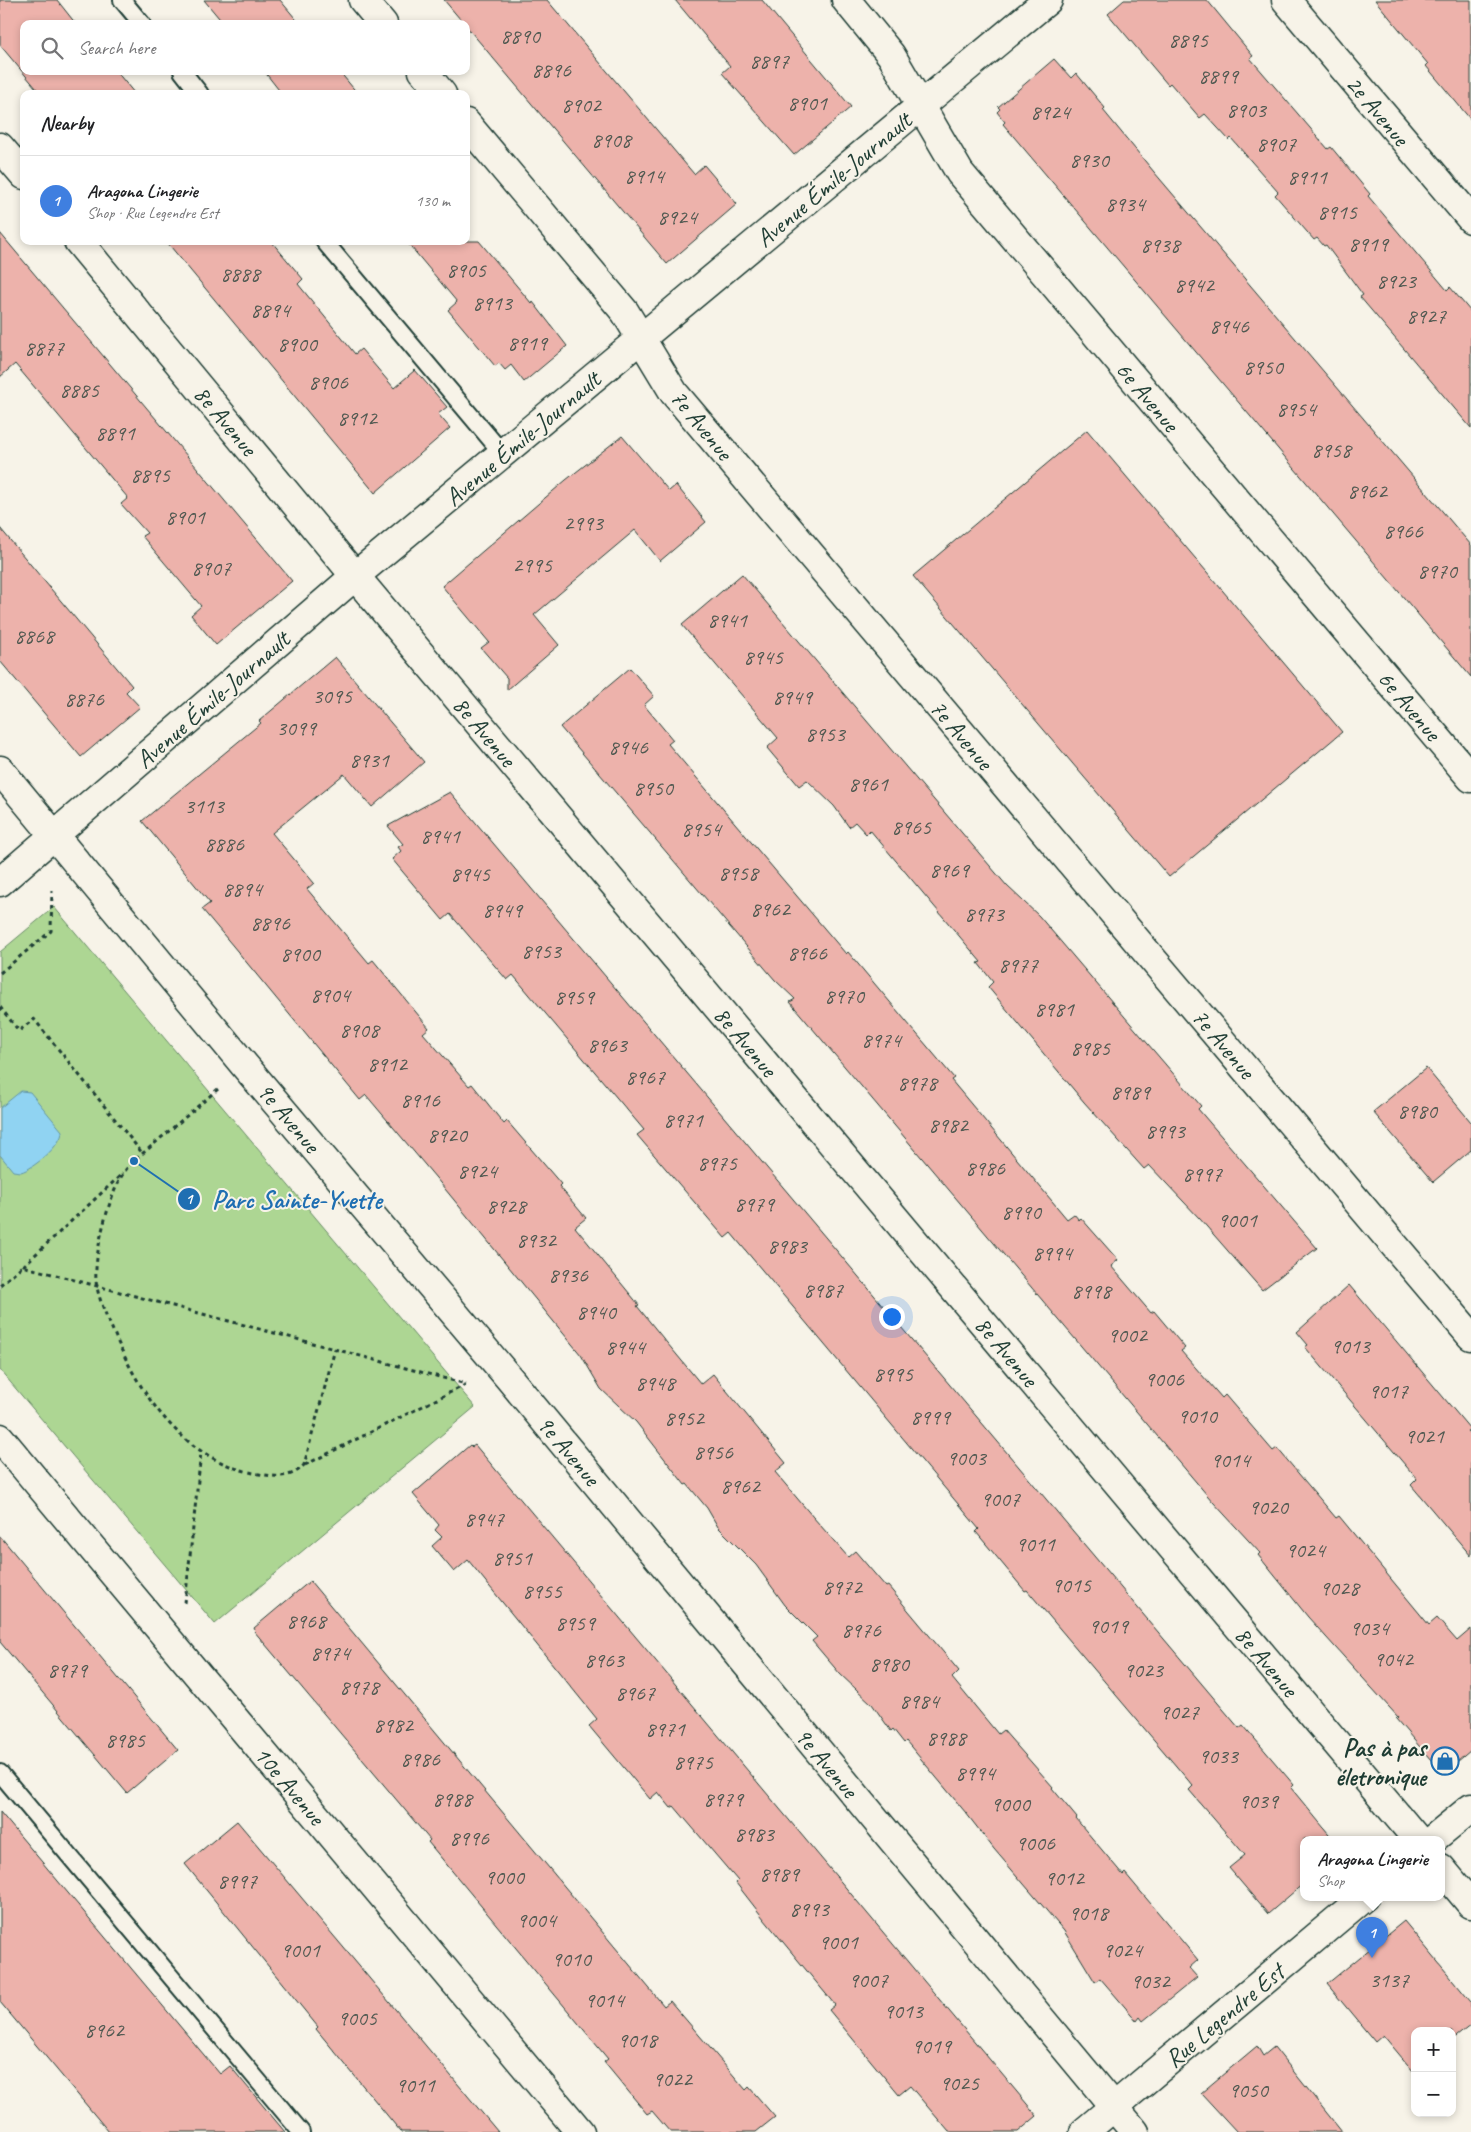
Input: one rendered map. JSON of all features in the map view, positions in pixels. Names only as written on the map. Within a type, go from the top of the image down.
[{"type":"street","points":[[363,0],[380,20]]},
{"type":"street","name":"6e Avenue","points":[[846,0],[891,55],[960,173],[1471,778]]},
{"type":"street","name":"Avenue Émile-Journault","points":[[0,882],[355,576],[1048,0]]},
{"type":"street","name":"2e Avenue","points":[[1286,0],[1471,219]]},
{"type":"street","points":[[426,75],[439,90]]},
{"type":"street","name":"7e Avenue","points":[[470,127],[625,312],[674,392],[1471,1336]]},
{"type":"street","points":[[0,147],[20,171]]},
{"type":"street","name":"8e Avenue","points":[[81,245],[355,576],[1414,1836]]},
{"type":"street","name":"9e Avenue","points":[[0,770],[245,1066],[509,1378],[1135,2132]]},
{"type":"street","name":"10e Avenue","points":[[0,1438],[580,2132]]},
{"type":"street","points":[[1437,1836],[1471,1808]]},
{"type":"street","points":[[1445,1873],[1471,1904]]},
{"type":"street","name":"Rue Legendre Est","points":[[1084,2132],[1359,1901]]},
{"type":"lane","points":[[122,0],[139,20]]},
{"type":"lane","points":[[185,75],[197,90]]},
{"type":"lane","points":[[327,245],[503,454]]},
{"type":"lane","points":[[0,1772],[301,2132]]},
{"type":"path","points":[[0,973],[51,931],[54,835]]},
{"type":"path","points":[[0,1007],[19,1031],[34,1019],[143,1154]]},
{"type":"path","points":[[0,1285],[143,1154],[245,1066]]},
{"type":"path","points":[[124,1172],[103,1223],[96,1286],[120,1348],[147,1396],[169,1424],[201,1452],[230,1466],[277,1477],[293,1475],[304,1466],[467,1384]]},
{"type":"path","points":[[22,1266],[476,1387]]},
{"type":"path","points":[[304,1466],[335,1349]]},
{"type":"path","points":[[179,1654],[201,1452]]},
{"type":"green space","points":[[54,907],[475,1407],[215,1624],[0,1370],[0,952]]},
{"type":"water","points":[[21,1091],[30,1092],[62,1131],[53,1149],[33,1166],[21,1172],[13,1171],[0,1155],[0,1108]]},
{"type":"building","points":[[0,0],[57,0],[73,20],[20,20],[20,69],[0,45]]},
{"type":"building","points":[[204,0],[280,0],[297,20],[221,20]]},
{"type":"building","points":[[444,0],[547,0],[694,174],[704,165],[737,204],[667,264],[470,31],[470,20],[461,20]]},
{"type":"building","points":[[675,0],[762,0],[851,107],[794,155],[722,73],[730,66]]},
{"type":"building","points":[[1124,0],[1207,0],[1253,56],[1250,58],[1328,149],[1331,147],[1370,194],[1368,196],[1447,290],[1450,287],[1471,312],[1471,428],[1360,297],[1363,295],[1326,245],[1324,246],[1317,238],[1314,240],[1275,195],[1278,192],[1231,138],[1229,140],[1205,114],[1200,118],[1170,83],[1168,85],[1108,14]]},
{"type":"building","points":[[1375,0],[1471,0],[1471,120],[1426,66],[1428,64]]},
{"type":"building","points":[[1054,59],[1071,78],[1076,73],[1105,108],[1103,110],[1154,172],[1471,545],[1471,677],[1003,124],[1005,122],[997,112],[1000,109],[998,107]]},
{"type":"building","points":[[25,75],[119,75],[132,90],[38,90]]},
{"type":"building","points":[[267,75],[342,75],[355,90],[279,90]]},
{"type":"building","points":[[0,233],[292,581],[216,645],[191,615],[201,606],[142,536],[147,533],[121,504],[128,498],[15,364],[0,377]]},
{"type":"building","points":[[470,241],[479,241],[532,304],[533,302],[567,346],[524,382],[511,365],[505,370],[499,363],[495,366],[448,310],[457,302],[409,245],[470,245]]},
{"type":"building","points":[[169,245],[274,245],[303,279],[298,284],[355,354],[361,349],[394,388],[415,370],[447,407],[438,414],[450,428],[375,493]]},
{"type":"building","points":[[1087,430],[1342,732],[1169,877],[913,576]]},
{"type":"building","points":[[622,436],[669,491],[676,485],[706,522],[660,561],[635,530],[534,615],[559,645],[507,690],[507,678],[481,648],[489,642],[442,586],[566,480]]},
{"type":"building","points":[[0,528],[132,686],[126,692],[140,707],[81,757],[0,661]]},
{"type":"building","points":[[742,574],[1007,886],[1039,916],[1201,1106],[1198,1109],[1317,1248],[1262,1290],[1200,1219],[1149,1165],[1144,1169],[1084,1102],[988,987],[993,982],[978,963],[981,962],[870,830],[866,834],[855,822],[849,827],[834,806],[807,780],[799,786],[767,748],[778,738],[682,625]]},
{"type":"building","points":[[335,657],[424,762],[372,807],[344,774],[272,833],[314,883],[307,889],[369,963],[373,960],[429,1028],[423,1033],[469,1086],[472,1084],[504,1124],[507,1121],[561,1184],[559,1186],[586,1218],[575,1227],[639,1305],[637,1306],[667,1343],[701,1384],[713,1374],[786,1463],[775,1472],[848,1557],[855,1551],[886,1587],[888,1586],[959,1671],[952,1678],[998,1734],[1003,1730],[1053,1787],[1076,1819],[1123,1875],[1125,1873],[1198,1960],[1189,1968],[1197,1977],[1143,2021],[1140,2017],[1137,2021],[1100,1978],[1095,1982],[1064,1931],[966,1813],[906,1741],[904,1743],[893,1729],[891,1731],[872,1704],[840,1674],[812,1641],[817,1637],[785,1605],[756,1565],[718,1527],[707,1508],[687,1484],[685,1485],[636,1422],[601,1389],[581,1355],[436,1178],[366,1095],[360,1100],[202,909],[210,903],[142,821],[261,723],[259,721]]},
{"type":"building","points":[[630,668],[654,696],[644,705],[673,740],[668,744],[954,1078],[951,1080],[1067,1219],[1074,1214],[1079,1220],[1081,1218],[1118,1260],[1111,1266],[1151,1313],[1154,1311],[1185,1348],[1181,1351],[1222,1398],[1225,1395],[1273,1451],[1277,1448],[1336,1518],[1339,1516],[1429,1625],[1437,1618],[1457,1641],[1471,1629],[1471,1750],[1443,1774],[1396,1719],[1398,1717],[1308,1617],[1258,1555],[1260,1553],[1213,1502],[790,1002],[795,999],[775,980],[560,727]]},
{"type":"building","points":[[450,792],[1239,1728],[1243,1725],[1294,1785],[1291,1788],[1331,1836],[1300,1836],[1300,1887],[1268,1914],[1229,1868],[1245,1855],[1189,1790],[1193,1786],[1027,1590],[1025,1591],[976,1532],[979,1529],[731,1233],[725,1238],[637,1135],[644,1130],[513,975],[507,980],[450,914],[443,920],[392,859],[401,851],[398,847],[403,844],[388,826]]},
{"type":"building","points":[[1426,1068],[1471,1122],[1471,1150],[1433,1182],[1373,1112]]},
{"type":"building","points":[[1349,1285],[1470,1429],[1467,1431],[1471,1435],[1471,1556],[1411,1485],[1417,1479],[1305,1347],[1308,1345],[1297,1332]]},
{"type":"building","points":[[470,1445],[472,1447],[475,1445],[1037,2116],[1018,2132],[949,2132],[910,2086],[899,2095],[829,2010],[835,2005],[764,1919],[736,1883],[738,1881],[674,1806],[671,1808],[658,1792],[650,1799],[589,1726],[597,1719],[468,1560],[454,1572],[432,1546],[442,1537],[435,1530],[439,1525],[413,1494]]},
{"type":"building","points":[[0,1536],[178,1750],[127,1793],[0,1642]]},
{"type":"building","points":[[310,1581],[664,2006],[670,2001],[746,2090],[749,2087],[775,2117],[756,2132],[670,2132],[652,2111],[647,2114],[604,2062],[608,2059],[428,1842],[430,1840],[254,1631],[254,1628]]},
{"type":"building","points":[[0,1812],[220,2074],[230,2066],[285,2132],[109,2132],[0,2002]]},
{"type":"building","points":[[237,1821],[498,2132],[401,2132],[316,2029],[318,2027],[185,1864]]},
{"type":"building","points":[[1404,1921],[1471,2002],[1471,2025],[1456,2037],[1456,2027],[1411,2027],[1411,2069],[1383,2035],[1375,2042],[1327,1984]]},
{"type":"building","points":[[1257,2046],[1263,2056],[1274,2047],[1342,2132],[1237,2132],[1201,2093]]},
{"type":"place","name":"Parc Sainte-Yvette","points":[[134,1161]]},
{"type":"place","name":"Pas à pas életronique","points":[[1445,1761]]},
{"type":"place","name":"Aragona Lingerie","points":[[1372,1958]]}]
